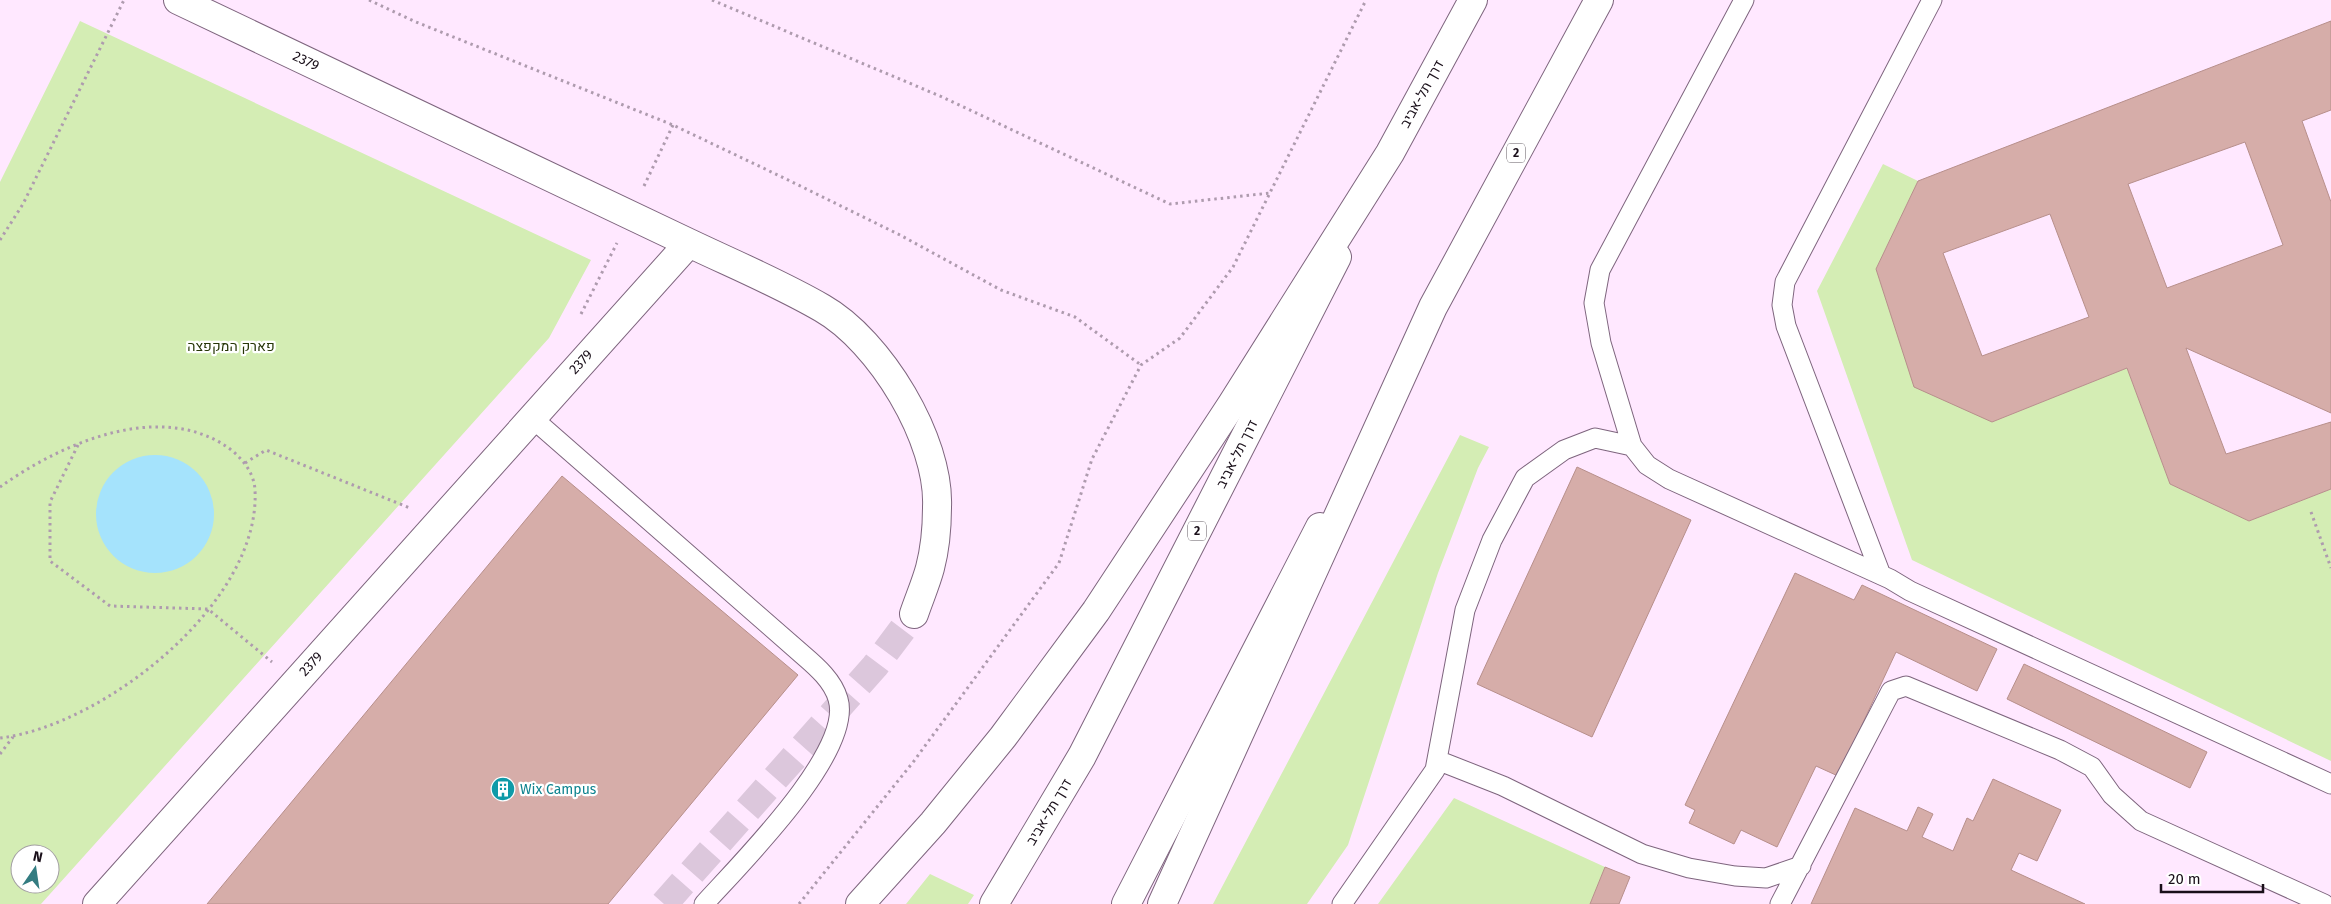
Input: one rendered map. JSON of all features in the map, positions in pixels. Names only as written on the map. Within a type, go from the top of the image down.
[{"type":"main road","name":"2379","points":[[97,904],[688,243],[178,0]]},
{"type":"main road","name":"דרך תל-אביב","points":[[994,904],[1082,756],[1390,153],[1473,0]]},
{"type":"main road","name":"2","points":[[1126,904],[1433,307],[1599,0]]},
{"type":"main road","points":[[860,904],[932,823],[1003,737],[1096,611],[1232,404],[1390,153]]},
{"type":"main road","points":[[688,243],[823,308],[867,345],[897,385],[918,424],[932,464],[938,506],[930,567],[914,614]]},
{"type":"main road","points":[[1162,904],[1433,307]]},
{"type":"main road","points":[[1006,904],[1082,756]]},
{"type":"lane","points":[[1744,0],[1600,270],[1594,303],[1601,343],[1632,446],[1648,466],[1670,479],[1882,575],[1919,595],[2331,784]]},
{"type":"lane","points":[[1882,575],[1786,326],[1782,305],[1785,282],[1932,0]]},
{"type":"lane","points":[[531,417],[803,655],[824,675],[838,700],[839,720],[831,744],[817,770],[796,799],[704,904]]},
{"type":"lane","points":[[1342,904],[1436,770],[1465,610],[1492,540],[1525,478],[1564,450],[1595,438],[1632,446]]},
{"type":"lane","points":[[1780,904],[1891,691],[1906,686],[2060,750],[2092,767],[2112,794],[2141,821],[2324,904]]},
{"type":"lane","points":[[1437,760],[1503,786],[1642,854],[1689,868],[1734,876],[1766,878],[1800,866]]},
{"type":"path","points":[[0,240],[23,204],[124,0]]},
{"type":"path","points":[[369,0],[425,26],[673,126],[784,178],[900,235],[1001,290],[1075,317],[1141,365]]},
{"type":"path","points":[[712,0],[940,96],[1170,204],[1270,193]]},
{"type":"path","points":[[798,904],[914,761],[1059,563],[1092,459],[1141,365],[1180,338],[1233,267],[1366,0]]},
{"type":"path","points":[[0,487],[50,456],[78,444],[137,428],[164,426],[185,428],[215,439],[229,448],[246,463],[255,488],[254,514],[246,547],[228,582],[194,628],[156,662],[101,702],[58,723],[14,736],[0,738]]},
{"type":"path","points":[[78,444],[50,502],[50,561],[110,606],[208,609],[295,682]]},
{"type":"path","points":[[246,463],[266,450],[417,511]]},
{"type":"path","points":[[2310,512],[2331,568]]},
{"type":"path","points":[[0,754],[14,736]]},
{"type":"green space","name":"פארק המקפצה","points":[[80,21],[591,260],[549,338],[60,883],[60,844],[10,844],[10,894],[50,894],[41,904],[0,904],[0,182]]},
{"type":"green space","points":[[1883,164],[1918,181],[1876,269],[1992,422],[2127,368],[2170,484],[2249,521],[2331,489],[2331,761],[1912,560],[1817,291]]},
{"type":"green space","points":[[1460,435],[1489,447],[1478,468],[1438,573],[1348,845],[1307,904],[1213,904]]},
{"type":"green space","points":[[1454,798],[1605,867],[1590,904],[1378,904]]},
{"type":"green space","points":[[930,874],[974,895],[968,904],[906,904]]},
{"type":"water","points":[[155,455],[178,459],[197,472],[210,491],[214,514],[210,537],[197,556],[178,569],[155,573],[132,569],[113,556],[100,537],[96,514],[100,491],[113,472],[132,459]]},
{"type":"building","points":[[2331,21],[2331,110],[2302,121],[2331,202],[2331,413],[2186,348],[2226,454],[2331,422],[2331,489],[2249,521],[2170,484],[2127,368],[1992,422],[1914,387],[1876,269],[1918,181]],"holes":[[[2245,142],[2283,245],[2167,288],[2128,184]],[[2050,214],[2089,317],[1982,356],[1943,253]]]},
{"type":"building","points":[[1577,467],[1691,520],[1592,737],[1477,684]]},
{"type":"building","name":"Wix Campus","points":[[562,476],[798,675],[608,904],[207,904]]},
{"type":"building","points":[[1795,573],[1854,600],[1862,585],[1997,649],[1977,691],[1896,652],[1838,776],[1816,766],[1777,847],[1741,830],[1734,844],[1689,823],[1695,810],[1685,805]]},
{"type":"building","points":[[2024,664],[2207,752],[2190,788],[2007,699]]},
{"type":"building","points":[[1993,779],[2061,810],[2037,861],[2019,853],[2011,870],[2085,904],[1811,904],[1855,808],[1907,831],[1918,807],[1933,814],[1922,837],[1953,851],[1967,818],[1973,821]]},
{"type":"building","points":[[1605,867],[1630,877],[1619,904],[1590,904]]},
{"type":"tunnel","points":[[664,904],[875,666],[914,614]]},
{"type":"place","name":"Wix Campus","points":[[503,789]]}]
